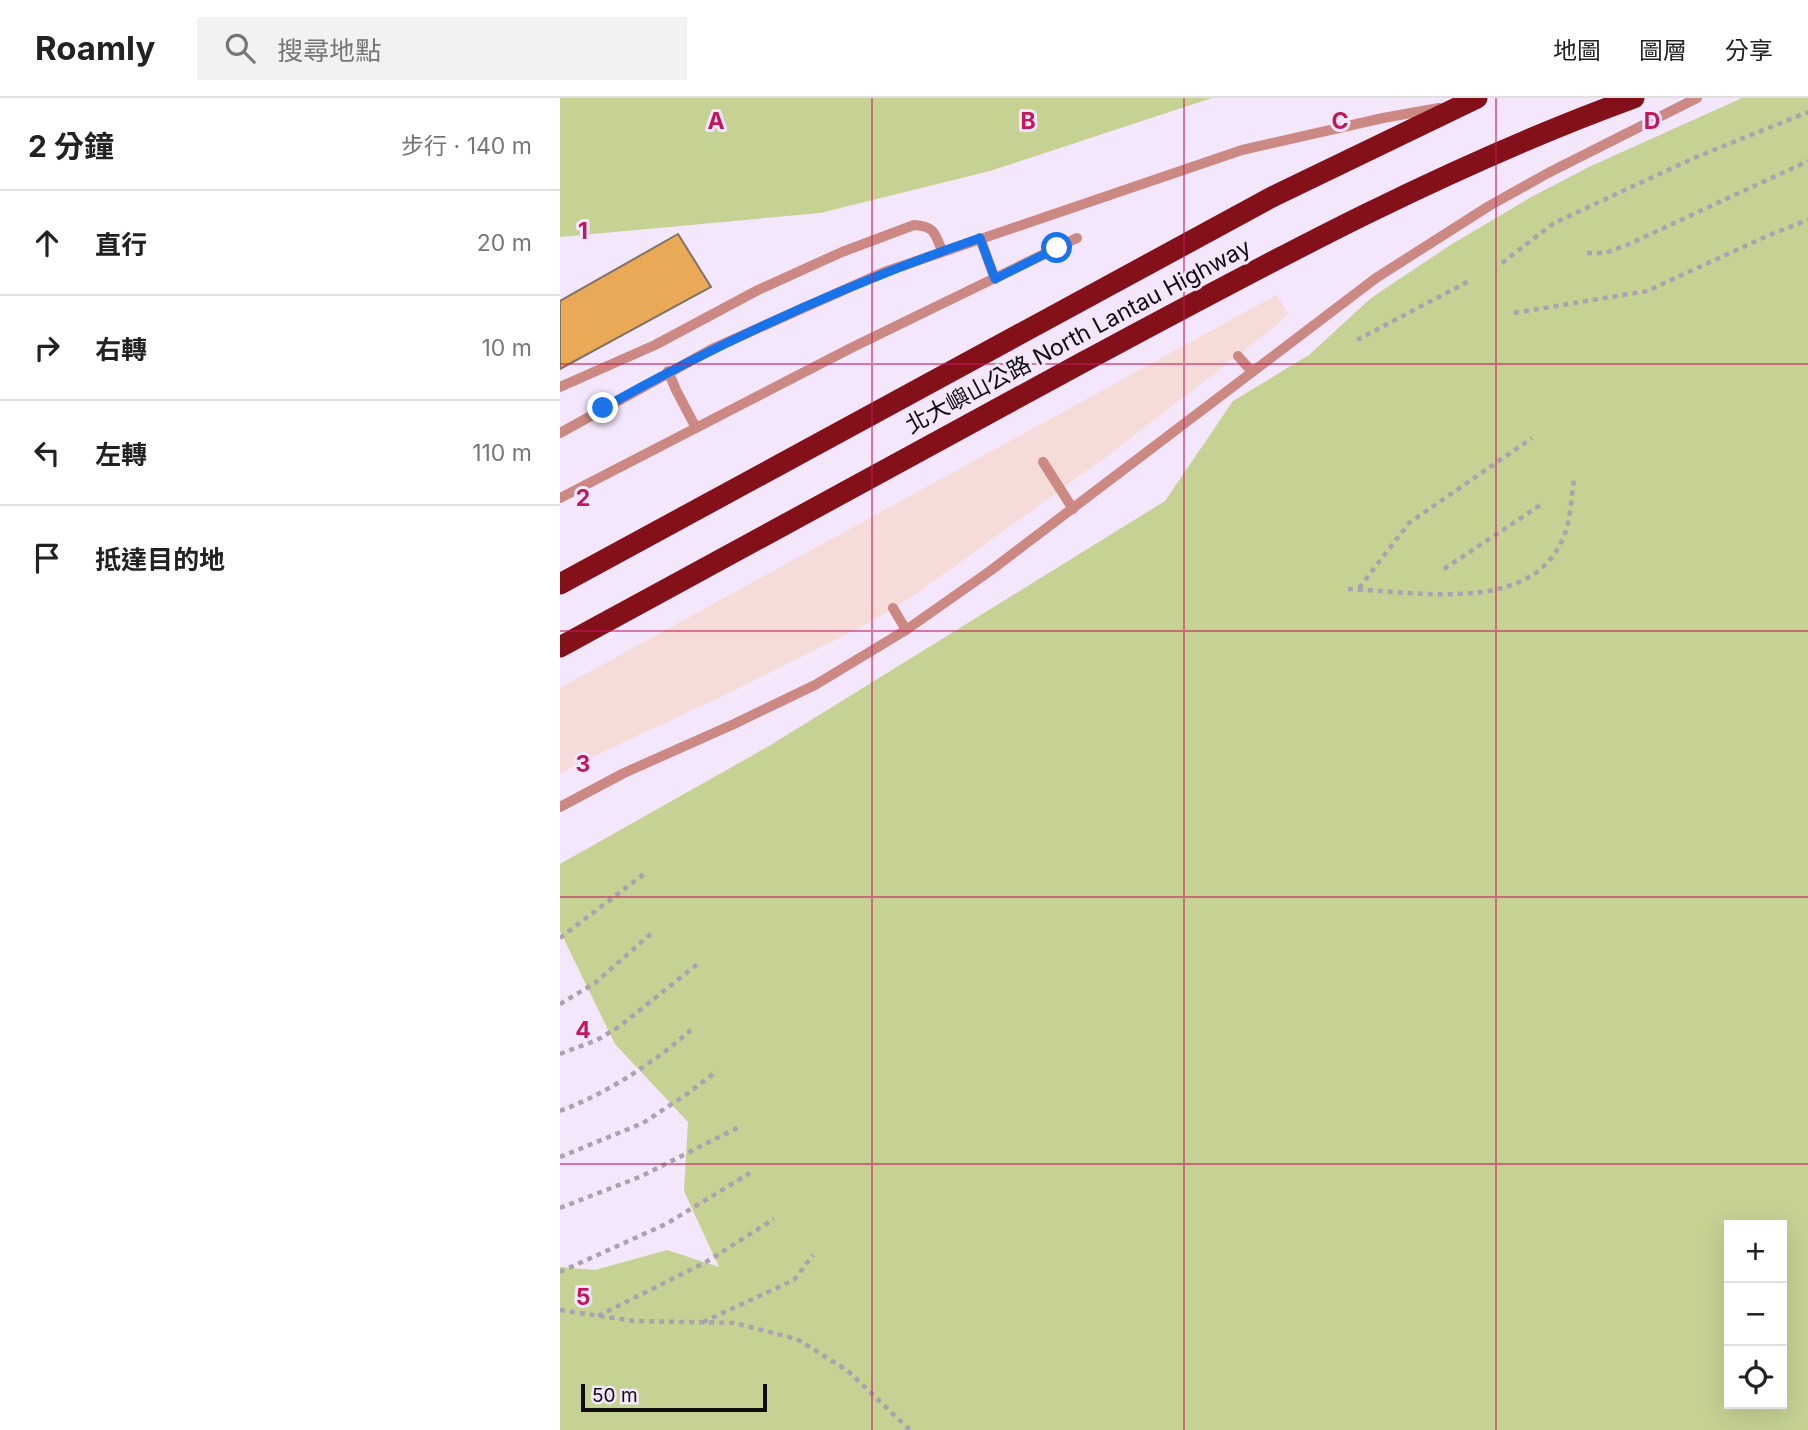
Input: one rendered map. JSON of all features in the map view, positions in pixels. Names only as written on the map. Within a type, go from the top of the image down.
[{"type":"highway","name":"北大嶼山公路 North Lantau Highway","points":[[560,647],[1116,344],[1370,211],[1536,136],[1634,98]]},
{"type":"highway","name":"北大嶼山公路 North Lantau Highway","points":[[560,584],[1272,197],[1469,101]]},
{"type":"lane","points":[[560,807],[624,773],[815,685],[906,630],[1073,509],[1376,278],[1489,205],[1697,98]]},
{"type":"lane","points":[[560,433],[668,371],[825,297],[942,251],[1242,150],[1469,101]]},
{"type":"lane","points":[[560,387],[655,345],[758,290],[842,252],[914,225],[926,225],[931,229],[942,251]]},
{"type":"lane","points":[[980,238],[995,279]]},
{"type":"lane","points":[[560,498],[853,347],[1077,238]]},
{"type":"lane","points":[[1238,356],[1252,372]]},
{"type":"lane","points":[[668,371],[696,428]]},
{"type":"lane","points":[[1043,462],[1073,509]]},
{"type":"lane","points":[[893,608],[906,630]]},
{"type":"path","points":[[1502,263],[1555,223],[1694,158],[1808,112]]},
{"type":"path","points":[[1587,253],[1605,253],[1627,245],[1808,161]]},
{"type":"path","points":[[1514,313],[1647,291],[1808,220]]},
{"type":"path","points":[[1357,340],[1469,281]]},
{"type":"path","points":[[1359,589],[1409,523],[1532,438]]},
{"type":"path","points":[[1348,589],[1464,594],[1498,590],[1529,579],[1551,559],[1564,537],[1574,480]]},
{"type":"path","points":[[1444,569],[1542,504]]},
{"type":"path","points":[[560,937],[644,874]]},
{"type":"path","points":[[560,1004],[595,983],[654,931]]},
{"type":"path","points":[[560,1054],[597,1040],[620,1026],[699,962]]},
{"type":"path","points":[[560,1111],[582,1103],[661,1056],[691,1030]]},
{"type":"path","points":[[560,1157],[643,1122],[687,1094],[717,1070]]},
{"type":"path","points":[[560,1208],[642,1176],[741,1126]]},
{"type":"path","points":[[560,1272],[666,1224],[750,1173]]},
{"type":"path","points":[[597,1316],[706,1262],[774,1219]]},
{"type":"path","points":[[702,1322],[793,1280],[813,1255]]},
{"type":"path","points":[[560,1310],[634,1321],[734,1323],[797,1339],[848,1371],[910,1430]]},
{"type":"shaded area","points":[[1276,295],[1289,314],[1272,329],[1106,457],[919,592],[869,623],[560,774],[560,688]]},
{"type":"green space","points":[[560,98],[1212,98],[990,171],[820,213],[560,237]]},
{"type":"green space","points":[[1742,98],[1808,98],[1808,1430],[560,1430],[560,1267],[595,1270],[667,1250],[719,1267],[684,1191],[688,1122],[615,1044],[560,931],[560,864],[769,746],[1165,501],[1233,401],[1309,355],[1371,298],[1452,244],[1533,196],[1591,166]]},
{"type":"building","points":[[678,234],[711,287],[560,369],[560,301]]},
{"type":"route","points":[[603,408],[668,371],[763,325],[844,288],[942,251],[980,238],[995,279],[1057,248]]}]
